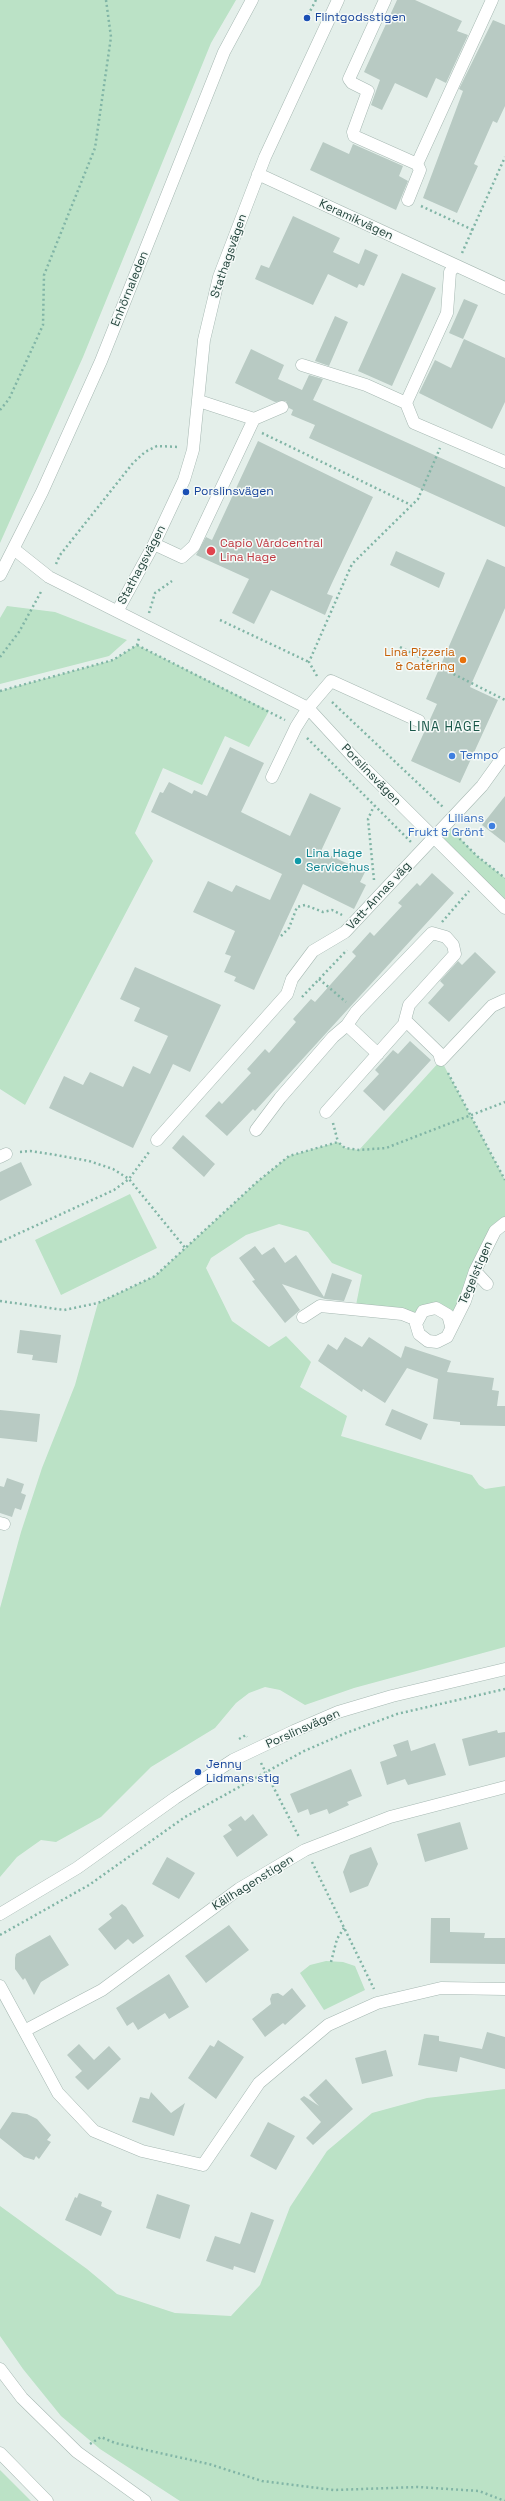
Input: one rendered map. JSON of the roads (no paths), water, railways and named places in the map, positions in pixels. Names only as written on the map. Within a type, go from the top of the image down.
[{"type":"street","name":"Enhörnaleden","points":[[0,576],[15,550],[101,361],[224,52],[252,0]]},
{"type":"street","name":"Stathagsvägen","points":[[118,610],[154,544],[184,480],[193,450],[204,340],[219,277],[258,174],[338,0]]},
{"type":"street","points":[[385,0],[349,79],[352,83],[368,91],[353,132],[354,136],[417,164],[420,170],[408,200]]},
{"type":"street","points":[[417,164],[492,0]]},
{"type":"street","name":"Keramikvägen","points":[[258,174],[505,288]]},
{"type":"street","points":[[406,403],[446,313],[450,272],[455,266]]},
{"type":"street","points":[[302,365],[366,385],[406,403],[414,423],[505,462]]},
{"type":"street","points":[[198,401],[252,423]]},
{"type":"street","points":[[154,544],[182,557],[194,546],[252,423],[282,408]]},
{"type":"street","name":"Porslinsvägen","points":[[15,550],[49,577],[118,610],[308,708],[432,838],[505,908]]},
{"type":"street","points":[[272,777],[296,727],[308,708],[331,681],[420,721]]},
{"type":"street","name":"Vatt-Annas väg","points":[[157,1140],[288,994],[292,979],[313,951],[345,932],[482,786],[505,754]]},
{"type":"street","points":[[256,1130],[280,1098],[333,1037],[347,1025],[356,1012],[432,933],[446,937],[453,944],[455,954],[409,1005],[406,1010],[405,1023],[326,1112]]},
{"type":"street","points":[[405,1023],[439,1052],[441,1060],[492,1006],[505,1000]]},
{"type":"street","points":[[347,1025],[378,1054]]},
{"type":"street","name":"Tegelstigen","points":[[451,1326],[448,1315],[436,1308],[423,1311],[417,1320],[419,1334],[432,1342],[446,1337],[465,1301],[475,1271],[495,1231],[505,1223]]},
{"type":"street","points":[[475,1271],[487,1284]]},
{"type":"street","points":[[303,1317],[320,1306],[402,1314],[417,1320]]},
{"type":"street","name":"Porslinsvägen","points":[[0,1914],[77,1868],[175,1798],[233,1760],[338,1712],[392,1696],[505,1669]]},
{"type":"street","name":"Källhagenstigen","points":[[26,2030],[102,1990],[239,1889],[306,1850],[390,1817],[505,1787]]},
{"type":"street","points":[[0,1986],[26,2030],[58,2093],[94,2131],[142,2151],[203,2165],[259,2083],[328,2025],[378,2003],[441,1988],[505,1989]]},
{"type":"street","points":[[0,2369],[22,2398],[77,2452],[144,2501]]},
{"type":"street","points":[[0,2453],[47,2501]]},
{"type":"place","name":"Flintgodsstigen","points":[[307,18]]},
{"type":"place","name":"Porslinsvägen","points":[[186,492]]},
{"type":"place","name":"Capio Vårdcentral Lina Hage","points":[[211,551]]},
{"type":"place","name":"Lina Pizzeria & Catering","points":[[463,660]]},
{"type":"place","name":"Tempo","points":[[452,756]]},
{"type":"place","name":"Lilians Frukt & Grönt","points":[[492,826]]},
{"type":"place","name":"Lina Hage Servicehus","points":[[298,861]]},
{"type":"place","name":"Jenny Lidmans stig","points":[[198,1772]]},
{"type":"district","name":"LINA HAGE","points":[[445,727]]}]
